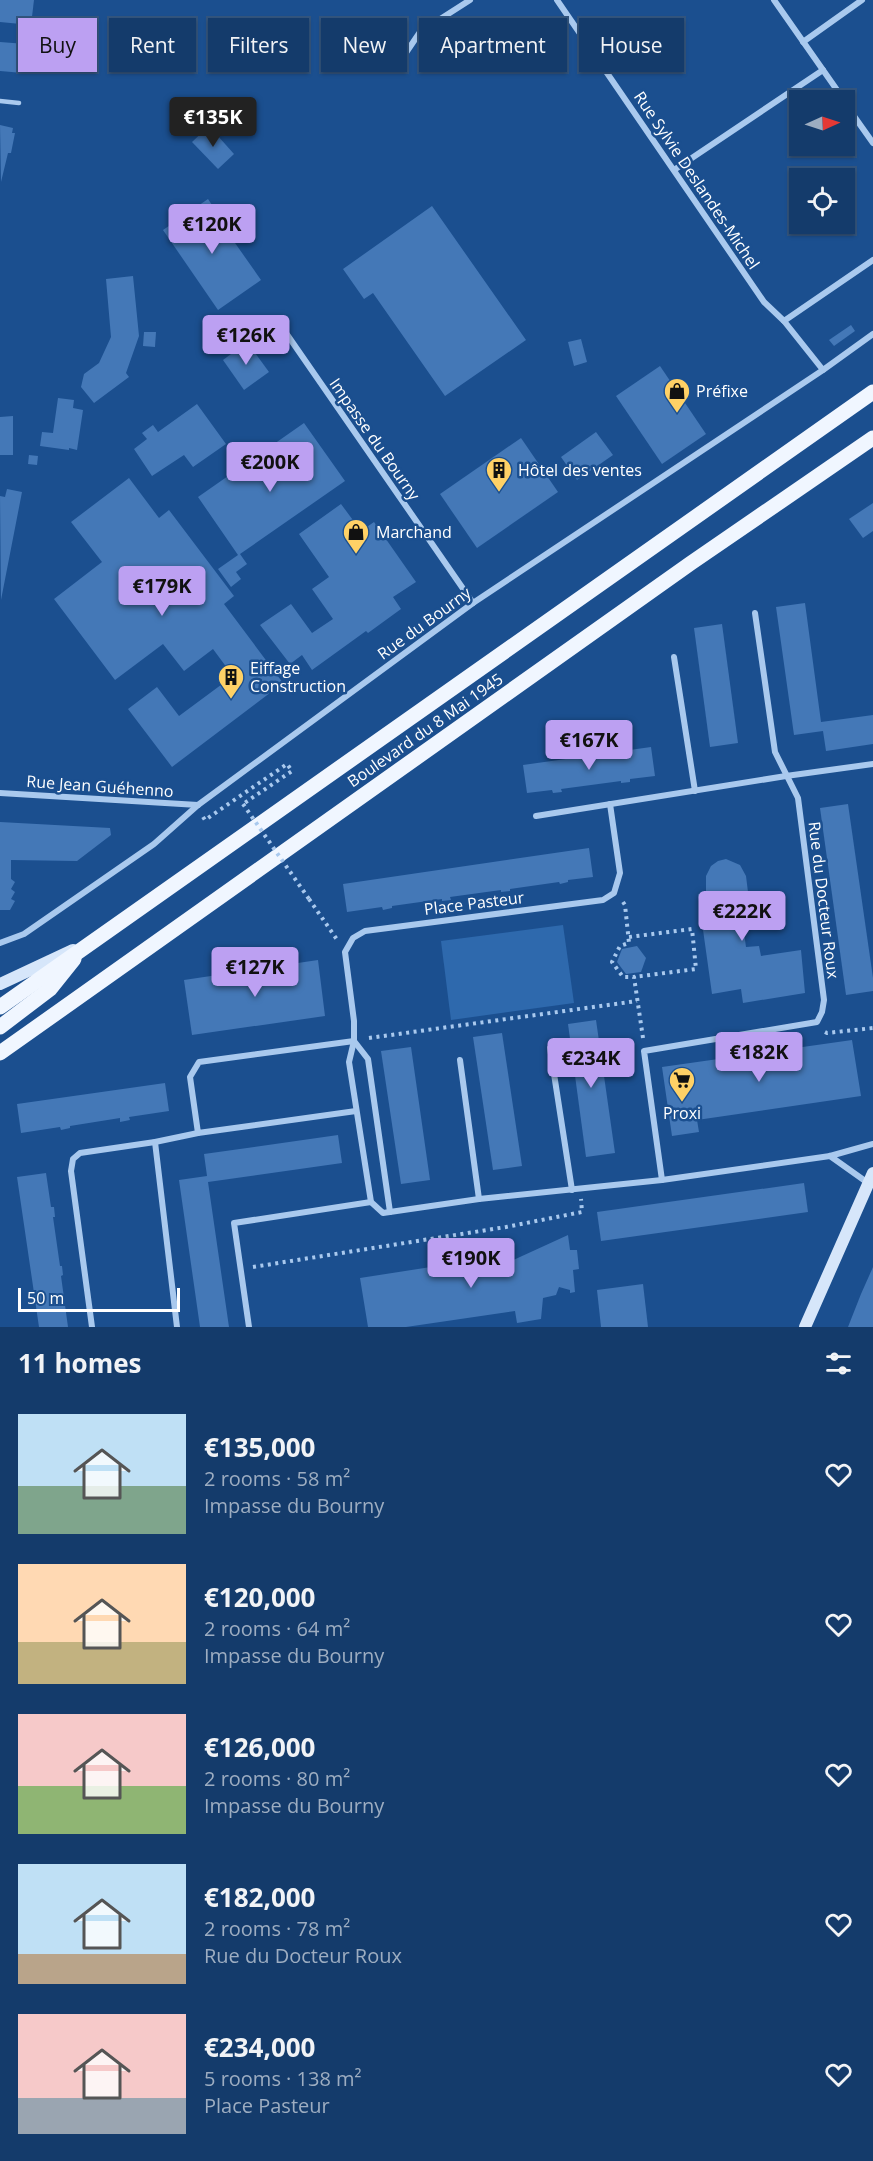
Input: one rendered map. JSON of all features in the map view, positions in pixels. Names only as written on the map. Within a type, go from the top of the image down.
[{"type":"main road","name":"Boulevard du 8 Mai 1945","points":[[0,1007],[873,392]]},
{"type":"main road","name":"Boulevard du 8 Mai 1945","points":[[0,1053],[691,563],[873,438]]},
{"type":"main road","points":[[0,1026],[50,989],[88,943]]},
{"type":"street","points":[[407,51],[420,32],[470,0]]},
{"type":"street","name":"Rue Sylvie Deslandes-Michel","points":[[556,0],[764,302],[784,321],[823,370]]},
{"type":"street","points":[[774,0],[837,90]]},
{"type":"street","points":[[803,42],[861,0]]},
{"type":"street","points":[[674,171],[823,70]]},
{"type":"street","points":[[855,117],[873,143]]},
{"type":"street","points":[[784,321],[873,260]]},
{"type":"street","name":"Impasse du Bourny","points":[[277,320],[473,603]]},
{"type":"street","name":"Rue du Bourny","points":[[0,943],[24,934],[154,844],[198,805],[473,603],[823,370],[873,334]]},
{"type":"street","name":"Rue du Docteur Roux","points":[[755,613],[775,752],[798,798],[822,989],[822,1012],[817,1022]]},
{"type":"street","points":[[674,657],[695,791]]},
{"type":"street","points":[[536,816],[873,764]]},
{"type":"street","name":"Rue Jean Guéhenno","points":[[0,793],[198,805]]},
{"type":"street","points":[[610,804],[620,873],[615,893]]},
{"type":"street","name":"Place Pasteur","points":[[345,951],[353,938],[365,931],[603,900],[615,893]]},
{"type":"street","points":[[0,984],[88,943]]},
{"type":"street","points":[[345,951],[354,1012],[354,1041],[349,1062],[356,1111],[371,1202],[383,1213],[479,1199],[662,1180],[830,1156],[873,1144]]},
{"type":"street","points":[[662,1180],[644,1051],[817,1022]]},
{"type":"street","points":[[198,1133],[190,1077],[199,1062],[354,1041]]},
{"type":"street","points":[[354,1041],[368,1059],[390,1212]]},
{"type":"street","points":[[550,1048],[572,1191]]},
{"type":"street","points":[[460,1060],[479,1199]]},
{"type":"street","points":[[92,1327],[71,1171],[73,1159],[80,1153],[198,1133],[356,1111]]},
{"type":"street","points":[[155,1142],[177,1327]]},
{"type":"street","points":[[806,1327],[870,1178],[830,1156]]},
{"type":"street","points":[[249,1327],[234,1223],[371,1202]]},
{"type":"lane","points":[[0,100],[19,103]]},
{"type":"path","points":[[198,805],[205,820],[287,764],[292,771],[243,804],[345,951]]},
{"type":"path","points":[[615,893],[625,905],[629,937],[629,943],[620,946],[612,962],[623,977],[696,969],[692,929],[629,937]]},
{"type":"path","points":[[634,977],[644,1051]]},
{"type":"path","points":[[354,1041],[637,1001]]},
{"type":"path","points":[[817,1022],[826,1034],[873,1028]]},
{"type":"path","points":[[241,1269],[506,1227],[582,1212],[580,1190]]},
{"type":"shaded area","points":[[563,925],[574,1003],[451,1020],[441,941]]},
{"type":"building","points":[[0,0],[34,0],[32,18],[18,18],[18,24],[0,22]]},
{"type":"building","points":[[0,42],[18,43],[18,72],[23,73],[0,71]]},
{"type":"building","points":[[0,125],[13,128],[12,133],[15,133],[1,182]]},
{"type":"building","points":[[209,126],[234,154],[218,169],[192,142]]},
{"type":"building","points":[[208,199],[216,211],[214,213],[261,280],[218,310],[163,230]]},
{"type":"building","points":[[432,206],[526,340],[445,396],[373,293],[364,299],[343,269]]},
{"type":"building","points":[[133,276],[139,336],[126,373],[129,377],[94,403],[81,387],[84,374],[99,363],[111,337],[106,279]]},
{"type":"building","points":[[851,325],[855,331],[834,346],[829,340]]},
{"type":"building","points":[[144,332],[156,332],[155,347],[143,346]]},
{"type":"building","points":[[581,339],[587,362],[574,366],[568,342]]},
{"type":"building","points":[[247,342],[269,372],[244,390],[223,360]]},
{"type":"building","points":[[660,366],[706,434],[662,464],[616,396]]},
{"type":"building","points":[[58,398],[74,400],[73,408],[83,410],[77,450],[40,446],[42,432],[53,433]]},
{"type":"building","points":[[197,404],[226,444],[193,467],[184,455],[152,476],[134,449],[147,439],[142,433],[153,425],[158,432]]},
{"type":"building","points":[[13,416],[13,455],[0,455],[0,417]]},
{"type":"building","points":[[304,423],[345,481],[240,554],[247,564],[236,572],[241,579],[231,587],[218,569],[238,555],[198,497]]},
{"type":"building","points":[[596,432],[613,455],[577,480],[561,457]]},
{"type":"building","name":"Hôtel des ventes","points":[[521,438],[558,492],[477,548],[440,494]]},
{"type":"building","points":[[29,455],[38,456],[37,465],[28,464]]},
{"type":"building","points":[[129,478],[159,518],[169,510],[234,596],[224,604],[283,683],[172,767],[128,709],[157,687],[179,716],[233,676],[213,649],[184,671],[163,644],[115,680],[54,599],[102,562],[71,522]]},
{"type":"building","points":[[7,489],[22,492],[1,600],[0,496],[5,497]]},
{"type":"building","points":[[873,503],[873,531],[863,538],[849,519]]},
{"type":"building","name":"Marchand","points":[[341,504],[361,531],[374,522],[416,582],[393,597],[401,609],[312,670],[302,655],[290,664],[260,625],[291,604],[312,633],[333,619],[312,589],[329,577],[299,534]]},
{"type":"building","points":[[805,603],[821,722],[873,715],[873,744],[826,751],[823,731],[794,735],[776,607]]},
{"type":"building","points":[[722,624],[738,743],[710,747],[694,628]]},
{"type":"building","points":[[651,747],[655,776],[630,779],[630,782],[621,783],[621,781],[561,789],[562,792],[553,793],[552,790],[527,793],[523,765]]},
{"type":"building","points":[[848,804],[873,991],[846,995],[820,808]]},
{"type":"building","points":[[0,822],[110,828],[111,835],[77,861],[11,860],[11,879],[15,882],[11,889],[15,892],[11,899],[15,901],[10,910],[0,910]]},
{"type":"building","points":[[589,848],[593,877],[568,880],[560,884],[559,882],[510,889],[510,891],[501,892],[501,890],[450,897],[451,900],[442,901],[442,899],[392,906],[392,908],[383,910],[382,907],[347,912],[343,884]]},
{"type":"building","points":[[726,859],[740,865],[746,876],[751,916],[742,918],[746,947],[759,946],[761,956],[801,950],[805,993],[743,1003],[741,989],[712,994],[698,894],[706,893],[706,876],[711,866]]},
{"type":"building","points":[[637,946],[646,958],[641,972],[626,974],[617,962],[622,949]]},
{"type":"building","points":[[318,960],[325,1016],[192,1035],[184,980]]},
{"type":"building","points":[[596,1020],[615,1153],[586,1157],[568,1024]]},
{"type":"building","points":[[502,1033],[522,1166],[493,1170],[473,1037]]},
{"type":"building","points":[[852,1040],[861,1096],[697,1120],[699,1132],[672,1136],[662,1067]]},
{"type":"building","points":[[411,1047],[430,1180],[401,1184],[381,1051]]},
{"type":"building","points":[[165,1083],[169,1111],[129,1117],[130,1120],[120,1122],[120,1118],[70,1126],[70,1128],[61,1130],[60,1127],[21,1133],[17,1104]]},
{"type":"building","points":[[338,1135],[342,1163],[208,1182],[229,1327],[200,1327],[179,1180],[207,1176],[204,1154]]},
{"type":"building","points":[[46,1173],[51,1207],[54,1207],[55,1217],[53,1217],[60,1266],[62,1266],[63,1275],[61,1276],[68,1327],[39,1327],[17,1177]]},
{"type":"building","points":[[804,1183],[808,1212],[601,1241],[597,1212]]},
{"type":"building","points":[[568,1235],[570,1250],[577,1250],[579,1269],[573,1270],[575,1292],[570,1293],[570,1290],[559,1287],[556,1295],[543,1298],[541,1319],[517,1323],[515,1311],[406,1327],[368,1327],[360,1278],[508,1255],[509,1262]]},
{"type":"building","points":[[873,1267],[873,1327],[848,1327],[861,1294]]},
{"type":"building","points":[[643,1284],[648,1327],[601,1327],[597,1290]]},
{"type":"place","name":"Préfixe","points":[[677,414]]},
{"type":"place","name":"Hôtel des ventes","points":[[499,493]]},
{"type":"place","name":"Marchand","points":[[356,555]]},
{"type":"place","name":"Eiffage Construction","points":[[231,700]]},
{"type":"place","name":"Proxi","points":[[682,1103]]}]
